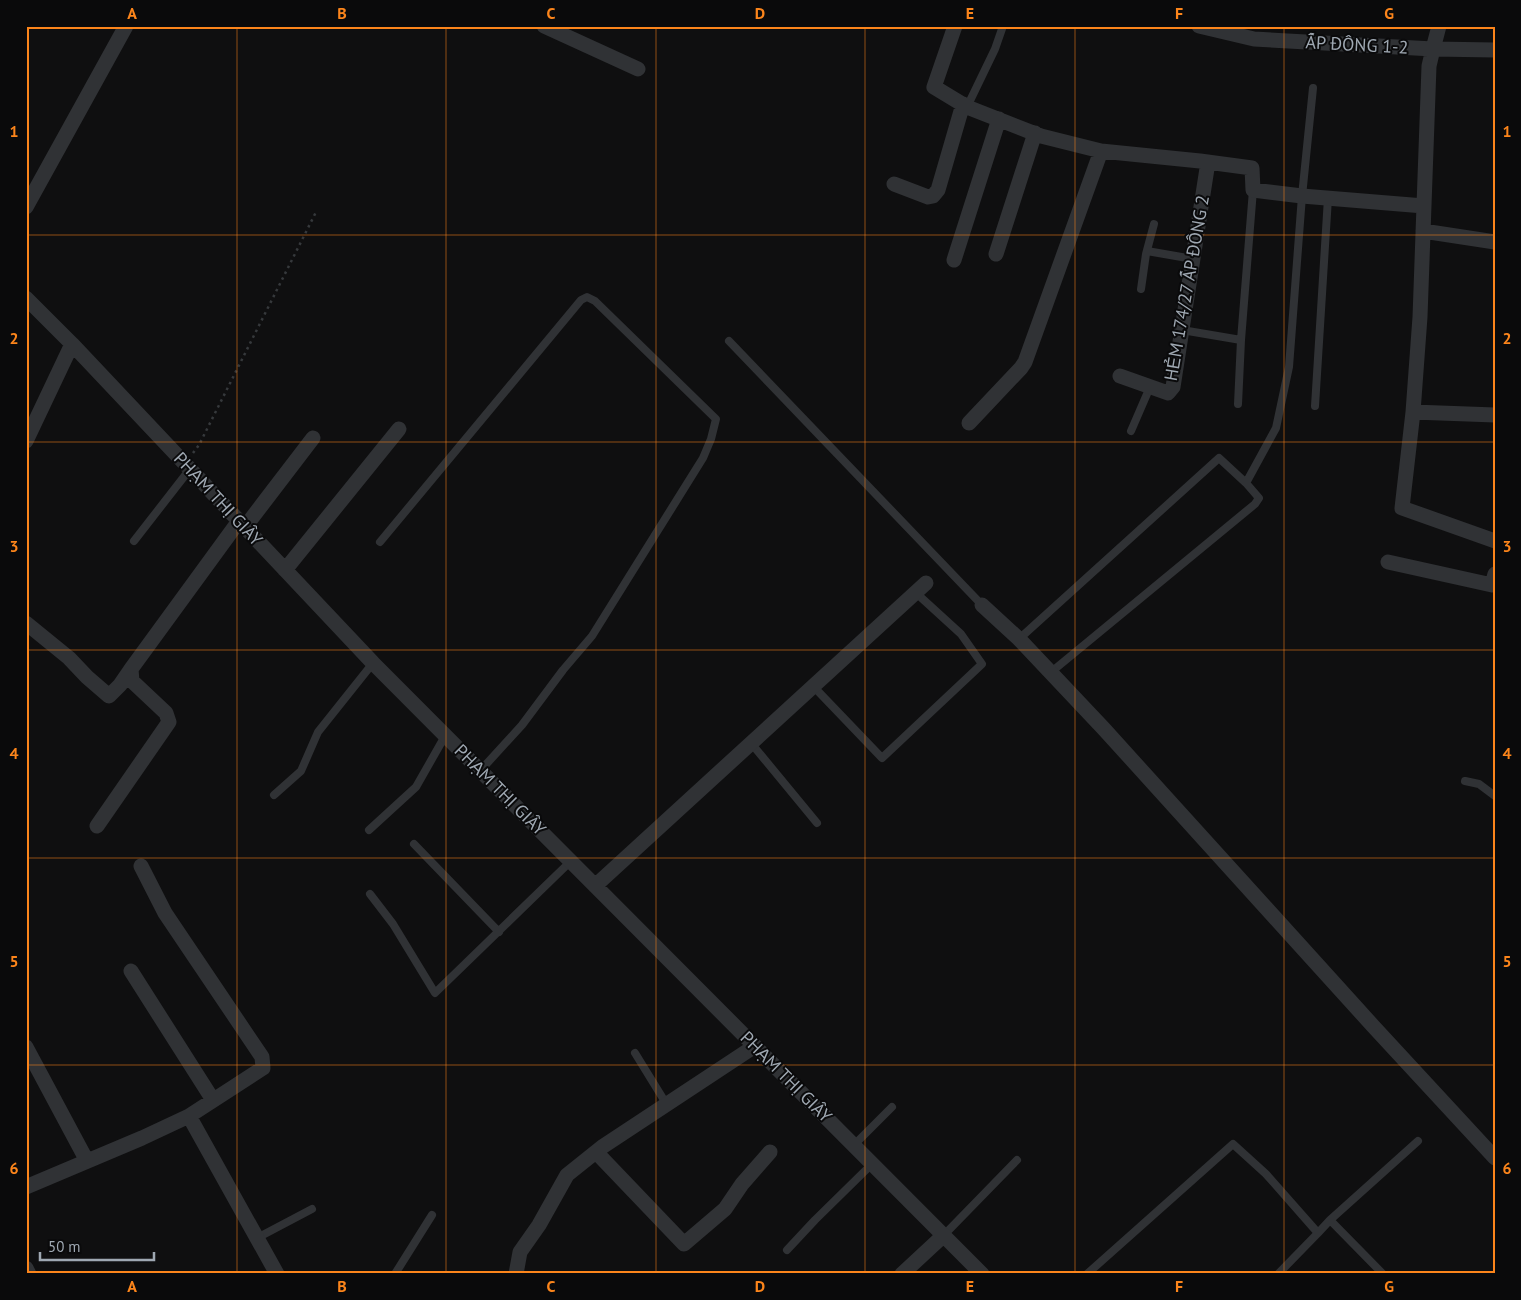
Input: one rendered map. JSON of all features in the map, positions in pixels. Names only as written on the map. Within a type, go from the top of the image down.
[{"type":"street","points":[[26,207],[126,26]]},
{"type":"street","points":[[544,26],[638,69]]},
{"type":"street","points":[[956,26],[934,87],[965,105],[1035,133],[1101,151],[1252,168],[1253,190],[1424,206]]},
{"type":"street","name":"ẤP ĐÔNG 1-2","points":[[1198,26],[1254,39],[1433,49],[1439,26]]},
{"type":"street","points":[[1495,50],[1433,49],[1429,66],[1420,317],[1413,412],[1402,508],[1495,541]]},
{"type":"street","points":[[894,184],[928,197],[933,196],[938,190],[965,105]]},
{"type":"street","points":[[954,260],[999,119]]},
{"type":"street","points":[[996,254],[1035,133]]},
{"type":"street","points":[[969,423],[1025,362],[1101,151]]},
{"type":"street","name":"HẺM 174/27 ẤP ĐÔNG 2","points":[[1120,376],[1168,393],[1172,387],[1208,162]]},
{"type":"street","points":[[1423,231],[1495,242]]},
{"type":"street","name":"PHẠM THỊ GIÂY","points":[[26,298],[72,344],[372,663],[982,1274]]},
{"type":"street","points":[[26,441],[72,344]]},
{"type":"street","points":[[1413,412],[1495,415]]},
{"type":"street","points":[[285,570],[399,429]]},
{"type":"street","points":[[26,623],[109,696],[120,685],[242,524],[313,438]]},
{"type":"street","points":[[1388,562],[1494,582]]},
{"type":"street","points":[[595,886],[921,588]]},
{"type":"street","points":[[982,605],[1019,639],[1104,729],[1495,1158]]},
{"type":"street","points":[[97,826],[169,722],[166,713],[132,681],[131,669]]},
{"type":"street","points":[[26,1187],[189,1116],[263,1068],[262,1057],[165,912],[141,866]]},
{"type":"street","points":[[131,971],[213,1100]]},
{"type":"street","points":[[516,1274],[520,1252],[539,1225],[567,1175],[596,1152],[755,1046]]},
{"type":"street","points":[[26,1047],[87,1161]]},
{"type":"street","points":[[189,1116],[277,1274]]},
{"type":"street","points":[[596,1152],[684,1244],[725,1209],[742,1184],[770,1152]]},
{"type":"street","points":[[902,1274],[944,1235]]},
{"type":"street","points":[[26,1268],[29,1274]]},
{"type":"lane","points":[[965,105],[995,49],[1003,26]]},
{"type":"lane","points":[[1246,483],[1276,428],[1289,367],[1302,196],[1313,88]]},
{"type":"lane","points":[[1238,404],[1253,190]]},
{"type":"lane","points":[[1315,406],[1328,198]]},
{"type":"lane","points":[[1141,289],[1147,251],[1154,224]]},
{"type":"lane","points":[[1147,251],[1193,259]]},
{"type":"lane","points":[[380,542],[581,300],[587,297],[595,301],[716,419],[711,439],[703,458],[592,636],[522,725],[480,771]]},
{"type":"lane","points":[[1182,330],[1241,340]]},
{"type":"lane","points":[[729,341],[982,605]]},
{"type":"lane","points":[[1131,431],[1150,387]]},
{"type":"lane","points":[[1019,639],[1219,458],[1246,483],[1259,498],[1255,504],[1050,673]]},
{"type":"lane","points":[[134,541],[187,466]]},
{"type":"lane","points":[[813,686],[882,758],[982,664],[961,634],[921,588]]},
{"type":"lane","points":[[274,795],[301,771],[318,732],[372,663]]},
{"type":"lane","points":[[369,830],[416,787],[445,736]]},
{"type":"lane","points":[[751,743],[817,823]]},
{"type":"lane","points":[[1465,781],[1479,784],[1495,796]]},
{"type":"lane","points":[[414,844],[499,932]]},
{"type":"lane","points":[[370,894],[393,924],[435,993],[570,861]]},
{"type":"lane","points":[[635,1053],[667,1105]]},
{"type":"lane","points":[[854,1145],[892,1107]]},
{"type":"lane","points":[[1278,1274],[1330,1220],[1418,1141]]},
{"type":"lane","points":[[1086,1274],[1232,1144],[1266,1174],[1318,1233]]},
{"type":"lane","points":[[944,1235],[1017,1160]]},
{"type":"lane","points":[[787,1250],[872,1164]]},
{"type":"lane","points":[[257,1238],[312,1209]]},
{"type":"lane","points":[[395,1274],[432,1215]]},
{"type":"lane","points":[[1330,1220],[1383,1274]]},
{"type":"path","points":[[187,466],[317,210]]}]
